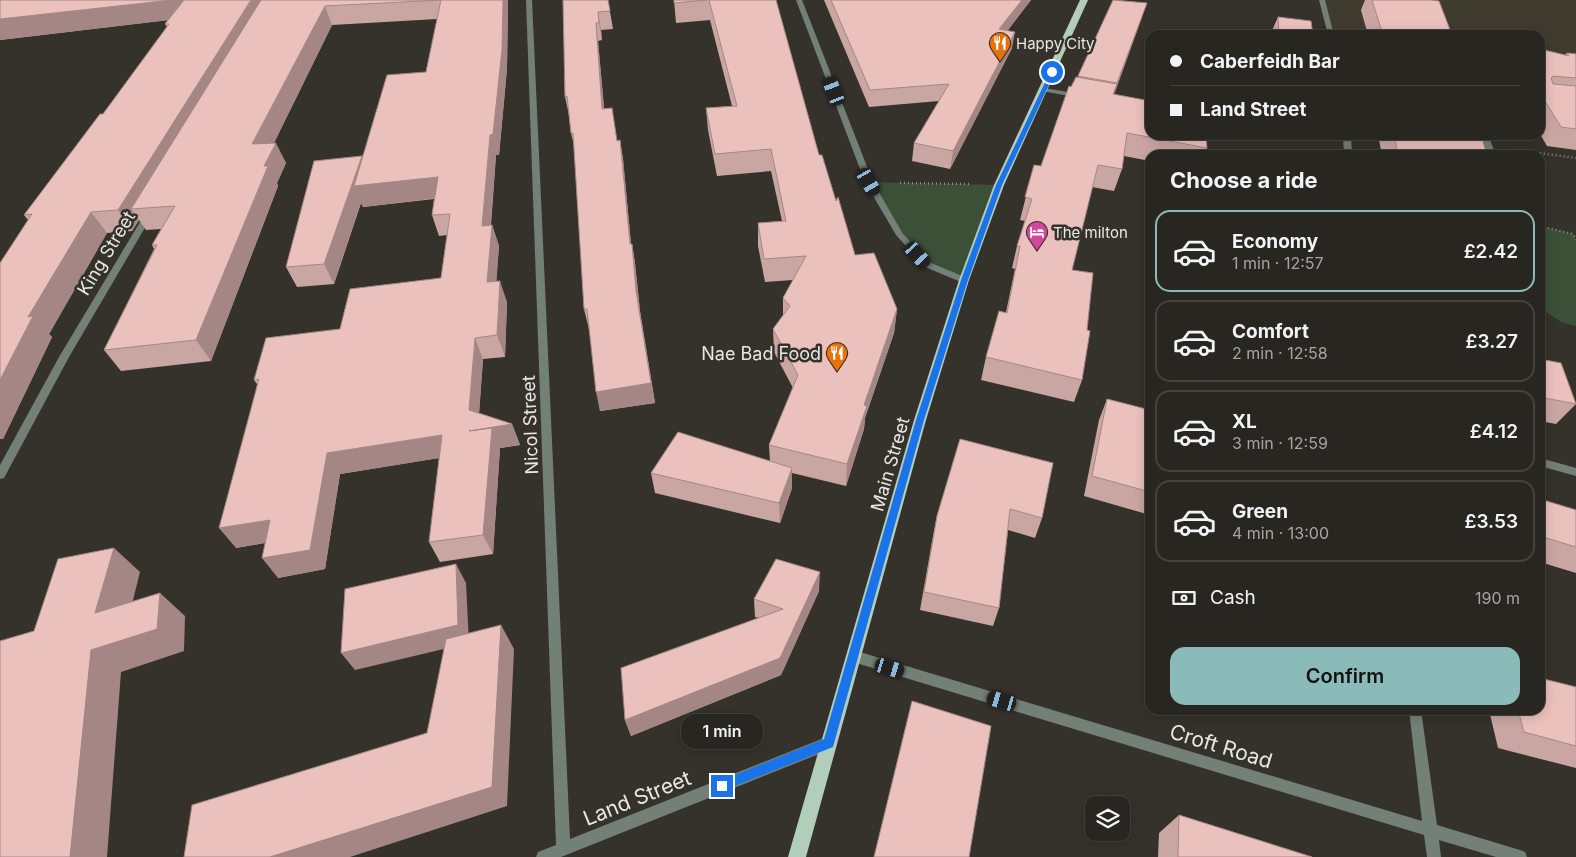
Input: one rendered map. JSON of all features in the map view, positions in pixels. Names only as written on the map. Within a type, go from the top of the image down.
[{"type":"main road","name":"Main Street","points":[[797,857],[920,420],[964,280],[999,185],[1084,0]]},
{"type":"street","name":"Nicol Street","points":[[529,0],[563,849]]},
{"type":"street","points":[[799,0],[869,182],[900,235],[928,265],[964,280]]},
{"type":"street","points":[[1322,0],[1330,30]]},
{"type":"street","points":[[1044,90],[1092,98]]},
{"type":"street","points":[[1486,140],[1490,150]]},
{"type":"street","name":"King Street","points":[[0,475],[64,357],[154,204]]},
{"type":"street","points":[[1545,463],[1576,472]]},
{"type":"street","name":"Croft Road","points":[[853,656],[1520,857]]},
{"type":"street","points":[[1416,715],[1434,857]]},
{"type":"street","name":"Land Street","points":[[543,857],[829,743]]},
{"type":"path","points":[[1488,146],[1517,150]]},
{"type":"path","points":[[1545,154],[1576,158]]},
{"type":"path","points":[[869,182],[999,185]]},
{"type":"path","points":[[1545,227],[1574,234],[1576,240]]},
{"type":"shaded area","points":[[1322,0],[1576,0],[1576,62],[1545,94],[1545,30],[1330,30]]},
{"type":"green space","points":[[869,182],[999,185],[964,280],[928,265],[900,235]]},
{"type":"green space","points":[[1545,227],[1573,234],[1576,240],[1576,326],[1563,323],[1545,311]]},
{"type":"building","points":[[0,0],[172,0],[0,19]]},
{"type":"building","points":[[184,0],[251,0],[118,210],[91,212],[28,317],[33,316],[0,380],[0,263],[32,214],[24,215],[100,114],[103,114],[169,24],[165,24]]},
{"type":"building","points":[[261,0],[441,0],[325,6],[252,144],[276,143],[264,166],[268,166],[196,340],[104,350],[157,245],[152,245],[175,206],[131,209]]},
{"type":"building","points":[[441,0],[503,0],[502,50],[493,134],[490,135],[482,226],[492,225],[487,282],[500,281],[497,335],[475,338],[469,410],[512,424],[469,431],[492,428],[483,535],[429,542],[442,435],[327,453],[310,550],[262,558],[270,520],[219,528],[259,379],[254,380],[266,338],[340,329],[350,289],[441,278],[450,214],[432,215],[438,177],[354,186],[387,75],[426,72]]},
{"type":"building","points":[[563,0],[608,0],[610,11],[598,12],[599,23],[596,23],[602,109],[612,108],[617,141],[620,140],[630,244],[632,244],[636,291],[651,383],[596,392],[587,309],[584,309],[573,133],[571,133],[567,96],[565,97]]},
{"type":"building","points":[[674,0],[707,0],[674,3]]},
{"type":"building","points":[[709,0],[776,0],[819,155],[822,155],[836,201],[838,197],[855,255],[874,253],[897,309],[864,405],[867,406],[847,464],[769,445],[798,375],[773,329],[790,306],[783,298],[806,256],[764,259],[758,223],[786,221],[771,149],[715,154],[706,108],[737,106]]},
{"type":"building","points":[[831,0],[1022,0],[999,29],[1015,32],[953,151],[914,143],[949,84],[870,90]]},
{"type":"building","points":[[1113,0],[1147,3],[1117,83],[1078,76]]},
{"type":"building","points":[[1372,0],[1439,1],[1450,30],[1381,30]]},
{"type":"building","points":[[1278,17],[1311,21],[1312,30],[1279,30]]},
{"type":"building","points":[[1545,50],[1569,56],[1567,53],[1576,54],[1576,78],[1553,76],[1551,78],[1553,84],[1576,86],[1576,129],[1561,127],[1545,101]]},
{"type":"building","points":[[1076,77],[1117,84],[1113,94],[1145,100],[1145,136],[1127,133],[1122,169],[1098,165],[1072,270],[1093,273],[1087,330],[1090,331],[1082,380],[986,357],[999,311],[1007,313],[1020,246],[1017,246],[1032,199],[1025,197],[1034,165],[1041,166],[1069,86],[1071,87]]},
{"type":"building","points":[[1164,140],[1206,140],[1207,148]]},
{"type":"building","points":[[1395,140],[1482,140],[1486,150],[1397,150]]},
{"type":"building","points":[[362,156],[324,264],[286,267],[314,161]]},
{"type":"building","points":[[1545,360],[1561,363],[1576,404],[1545,398]]},
{"type":"building","points":[[1107,399],[1145,409],[1145,491],[1092,476]]},
{"type":"building","points":[[678,432],[792,468],[779,503],[651,473]]},
{"type":"building","points":[[960,439],[1053,463],[1042,518],[1010,509],[999,608],[924,592],[937,516]]},
{"type":"building","points":[[1545,501],[1576,510],[1576,547],[1545,538]]},
{"type":"building","points":[[114,548],[95,613],[160,593],[157,629],[91,650],[70,857],[0,857],[0,641],[34,631],[58,559]]},
{"type":"building","points":[[776,559],[820,572],[780,658],[625,720],[621,668],[783,609],[754,599]]},
{"type":"building","points":[[456,564],[458,625],[341,653],[345,589]]},
{"type":"building","points":[[501,625],[492,787],[270,857],[184,857],[192,805],[427,733],[446,639]]},
{"type":"building","points":[[1545,679],[1576,687],[1576,746],[1524,732],[1519,715],[1545,715]]},
{"type":"building","points":[[912,701],[991,726],[969,857],[874,857]]},
{"type":"building","points":[[1179,815],[1312,857],[1178,857]]},
{"type":"place","name":"Happy City","points":[[1000,62]]},
{"type":"place","name":"The milton","points":[[1037,251]]},
{"type":"place","name":"Nae Bad Food","points":[[837,372]]},
{"type":"route","points":[[722,786],[829,743],[920,420],[964,280],[999,185],[1052,72]]}]
